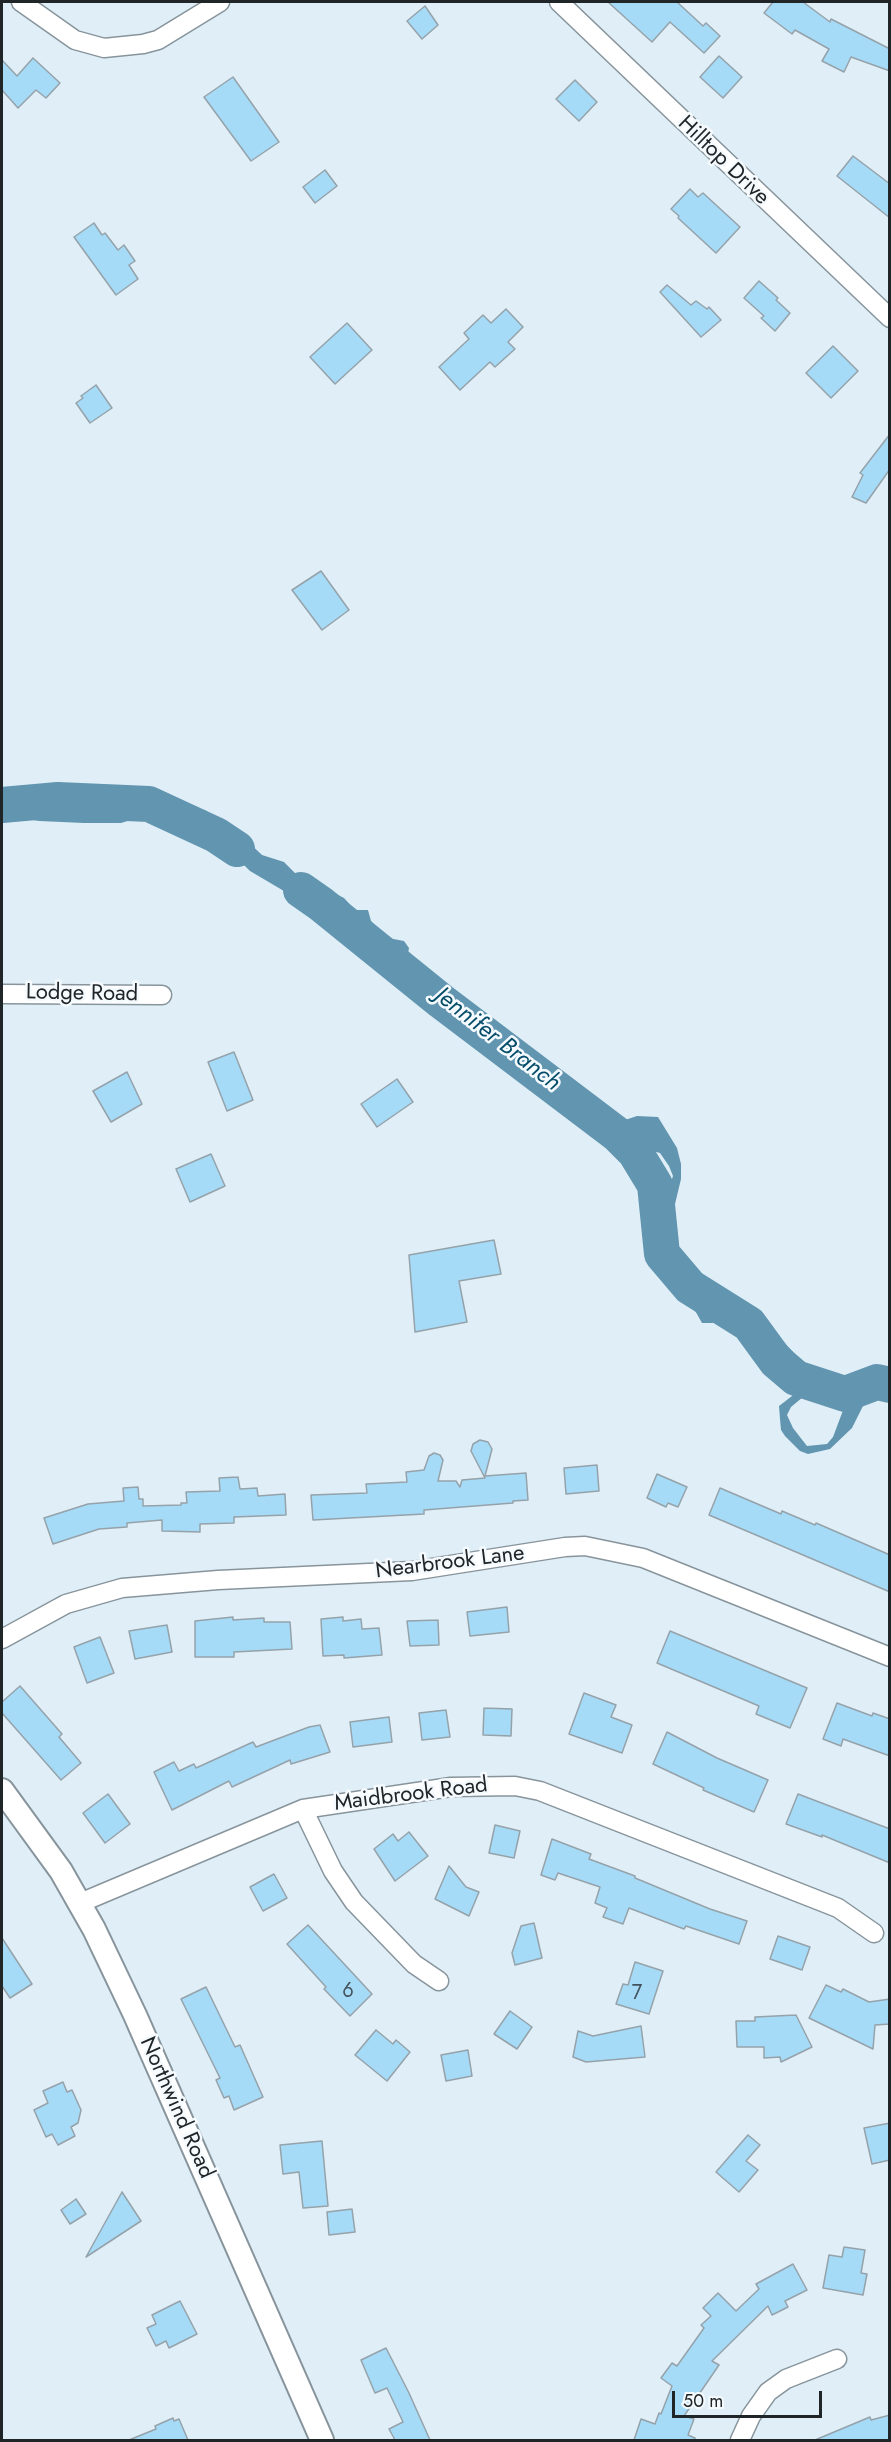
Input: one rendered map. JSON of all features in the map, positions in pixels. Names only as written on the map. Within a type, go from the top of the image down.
[{"type":"street","points":[[21,2],[75,40],[90,46],[110,48],[158,40],[220,2]]},
{"type":"street","name":"Hilltop Drive","points":[[559,2],[890,318]]},
{"type":"street","name":"Lodge Road","points":[[2,994],[162,995]]},
{"type":"street","name":"Nearbrook Lane","points":[[2,1639],[66,1604],[122,1588],[218,1580],[412,1571],[565,1547],[585,1546],[643,1558],[890,1657]]},
{"type":"street","name":"Maidbrook Road","points":[[80,1903],[303,1809],[451,1787],[515,1786],[532,1789],[838,1908],[874,1933]]},
{"type":"street","name":"Northwind Road","points":[[2,1790],[43,1845],[80,1903],[135,2015],[322,2440]]},
{"type":"street","points":[[303,1809],[333,1870],[354,1902],[414,1964],[439,1981]]},
{"type":"street","points":[[740,2440],[751,2416],[768,2392],[786,2379],[837,2359]]},
{"type":"water","name":"Jennifer Branch","points":[[138,802],[205,810],[225,829],[245,839],[262,855],[284,862],[296,874],[344,898],[355,910],[368,910],[371,921],[382,934],[388,938],[404,941],[409,948],[407,959],[411,963],[433,974],[456,997],[467,1002],[480,1014],[487,1014],[519,1051],[552,1079],[557,1094],[563,1101],[586,1118],[616,1127],[622,1121],[637,1116],[658,1117],[677,1148],[681,1164],[681,1179],[664,1250],[669,1275],[682,1284],[703,1294],[718,1297],[730,1306],[753,1316],[776,1334],[797,1356],[805,1370],[808,1382],[803,1397],[791,1407],[787,1415],[793,1428],[807,1446],[827,1444],[833,1437],[845,1405],[856,1391],[864,1386],[889,1380],[889,1386],[869,1394],[852,1428],[830,1449],[808,1454],[800,1451],[781,1430],[780,1419],[779,1406],[792,1396],[798,1377],[799,1368],[792,1356],[743,1317],[732,1316],[712,1323],[702,1323],[688,1298],[663,1279],[656,1251],[656,1237],[673,1176],[660,1153],[649,1150],[641,1143],[617,1133],[589,1128],[572,1120],[539,1092],[471,1021],[444,1006],[420,980],[404,972],[364,936],[334,914],[289,894],[250,871],[241,862],[239,855],[214,843],[185,818],[141,817],[121,823],[84,823],[39,821],[2,815],[2,807],[38,813],[59,811],[97,815]]},
{"type":"building","points":[[608,2],[677,2],[703,26],[706,23],[720,36],[704,53],[670,22],[652,42]]},
{"type":"building","points":[[773,2],[803,2],[830,22],[831,19],[890,49],[890,71],[851,57],[844,72],[822,61],[829,49],[795,30],[792,34],[764,13]]},
{"type":"building","points":[[425,6],[438,25],[422,39],[407,21]]},
{"type":"building","points":[[719,56],[742,77],[723,98],[700,77]]},
{"type":"building","points":[[33,58],[60,83],[46,98],[36,90],[18,108],[2,90],[2,60],[17,76]]},
{"type":"building","points":[[233,77],[279,142],[251,161],[204,97]]},
{"type":"building","points":[[575,80],[597,102],[579,121],[556,99]]},
{"type":"building","points":[[853,156],[890,184],[890,218],[837,176]]},
{"type":"building","points":[[325,170],[337,186],[315,203],[303,187]]},
{"type":"building","points":[[690,189],[698,197],[703,193],[740,227],[716,253],[671,209]]},
{"type":"building","points":[[94,223],[102,235],[105,233],[118,250],[124,245],[135,261],[129,265],[138,279],[116,295],[74,237]]},
{"type":"building","points":[[759,281],[778,298],[776,300],[790,313],[775,331],[761,318],[764,316],[744,298]]},
{"type":"building","points":[[667,285],[691,305],[696,301],[707,309],[709,307],[721,320],[701,337],[660,292]]},
{"type":"building","points":[[506,309],[523,327],[508,342],[515,349],[495,367],[490,362],[460,390],[439,367],[469,339],[464,333],[483,315],[491,323]]},
{"type":"building","points":[[347,323],[372,350],[335,384],[310,357]]},
{"type":"building","points":[[833,346],[858,371],[831,398],[806,373]]},
{"type":"building","points":[[96,385],[112,408],[90,423],[76,403],[83,398],[81,396]]},
{"type":"building","points":[[890,434],[890,469],[866,503],[852,497],[863,475],[860,473]]},
{"type":"building","points":[[321,571],[349,610],[322,630],[292,590]]},
{"type":"building","points":[[234,1052],[253,1100],[227,1111],[208,1062]]},
{"type":"building","points":[[127,1072],[142,1104],[111,1122],[93,1091]]},
{"type":"building","points":[[397,1079],[413,1102],[377,1127],[361,1104]]},
{"type":"building","points":[[211,1154],[225,1186],[190,1202],[176,1169]]},
{"type":"building","points":[[494,1240],[501,1274],[459,1281],[467,1322],[415,1332],[409,1255]]},
{"type":"building","points":[[480,1440],[488,1442],[492,1449],[485,1476],[526,1473],[528,1500],[424,1510],[424,1514],[313,1520],[311,1495],[367,1493],[366,1484],[407,1482],[406,1472],[424,1470],[429,1456],[434,1453],[440,1455],[443,1460],[438,1481],[456,1481],[460,1487],[462,1480],[485,1478],[471,1451],[473,1444]]},
{"type":"building","points":[[597,1465],[599,1491],[566,1494],[564,1468]]},
{"type":"building","points":[[657,1474],[687,1487],[678,1507],[668,1503],[666,1507],[647,1498]]},
{"type":"building","points":[[238,1477],[240,1489],[257,1488],[258,1496],[285,1494],[286,1515],[234,1517],[234,1523],[200,1524],[200,1532],[162,1531],[162,1520],[127,1523],[127,1527],[99,1529],[53,1544],[44,1518],[88,1504],[124,1501],[123,1488],[138,1487],[139,1499],[143,1499],[143,1506],[181,1505],[181,1503],[187,1503],[186,1492],[220,1491],[219,1478]]},
{"type":"building","points":[[720,1488],[781,1514],[782,1511],[815,1525],[816,1523],[890,1555],[890,1592],[709,1515]]},
{"type":"building","points":[[507,1607],[509,1632],[470,1636],[467,1612]]},
{"type":"building","points":[[233,1617],[233,1620],[264,1618],[264,1622],[290,1622],[292,1649],[234,1652],[234,1657],[195,1657],[195,1621]]},
{"type":"building","points":[[343,1617],[343,1621],[361,1619],[362,1629],[379,1628],[382,1655],[344,1658],[344,1655],[323,1656],[321,1619]]},
{"type":"building","points":[[438,1620],[439,1645],[410,1646],[407,1621]]},
{"type":"building","points":[[167,1625],[172,1652],[135,1659],[129,1631]]},
{"type":"building","points":[[670,1631],[807,1688],[790,1728],[756,1714],[759,1706],[657,1663]]},
{"type":"building","points":[[100,1637],[114,1673],[87,1683],[74,1647]]},
{"type":"building","points":[[20,1686],[62,1734],[59,1737],[81,1763],[61,1780],[2,1713],[2,1702]]},
{"type":"building","points":[[584,1693],[616,1705],[611,1717],[632,1725],[622,1753],[569,1734]]},
{"type":"building","points":[[837,1703],[872,1716],[873,1713],[890,1719],[890,1756],[843,1739],[841,1746],[823,1739]]},
{"type":"building","points":[[484,1708],[512,1709],[511,1736],[483,1735]]},
{"type":"building","points":[[446,1710],[450,1737],[422,1740],[419,1713]]},
{"type":"building","points":[[389,1717],[392,1742],[353,1747],[350,1722]]},
{"type":"building","points":[[320,1725],[330,1752],[291,1764],[290,1760],[232,1787],[229,1781],[172,1810],[154,1772],[174,1762],[179,1771],[194,1764],[196,1768],[253,1742],[256,1747]]},
{"type":"building","points":[[667,1732],[717,1758],[768,1780],[754,1812],[703,1790],[704,1788],[653,1764]]},
{"type":"building","points":[[108,1794],[130,1824],[105,1843],[83,1813]]},
{"type":"building","points":[[798,1794],[890,1829],[890,1863],[822,1835],[822,1837],[786,1824]]},
{"type":"building","points":[[495,1825],[520,1831],[514,1858],[489,1853]]},
{"type":"building","points":[[409,1832],[428,1856],[395,1881],[374,1849],[393,1834],[398,1841]]},
{"type":"building","points":[[552,1839],[591,1854],[589,1859],[635,1876],[635,1878],[710,1909],[747,1921],[739,1944],[686,1926],[684,1929],[629,1908],[623,1924],[603,1917],[607,1908],[595,1903],[600,1887],[558,1873],[555,1880],[541,1875]]},
{"type":"building","points":[[449,1866],[466,1887],[479,1892],[469,1916],[435,1899]]},
{"type":"building","points":[[274,1874],[287,1898],[263,1911],[250,1887]]},
{"type":"building","points":[[534,1923],[542,1958],[515,1965],[512,1953],[521,1926]]},
{"type":"building","points":[[308,1925],[372,1994],[350,2016],[287,1944]]},
{"type":"building","points":[[778,1936],[810,1947],[802,1970],[770,1959]]},
{"type":"building","points":[[2,1938],[32,1984],[10,1998],[2,1986]]},
{"type":"building","points":[[635,1962],[663,1971],[649,2014],[616,2004],[623,1984],[628,1985]]},
{"type":"building","points":[[826,1985],[841,1992],[843,1989],[869,2002],[890,1999],[890,2024],[875,2025],[873,2049],[809,2018]]},
{"type":"building","points":[[206,1987],[235,2047],[240,2045],[263,2097],[234,2110],[229,2096],[224,2098],[216,2080],[220,2078],[181,1999]]},
{"type":"building","points":[[510,2011],[532,2027],[517,2049],[494,2034]]},
{"type":"building","points":[[796,2015],[812,2047],[781,2062],[780,2057],[764,2058],[764,2047],[737,2047],[736,2021],[755,2021],[755,2017]]},
{"type":"building","points":[[641,2026],[645,2057],[586,2062],[573,2057],[578,2031],[593,2036]]},
{"type":"building","points":[[376,2030],[393,2044],[396,2040],[410,2052],[387,2081],[355,2055]]},
{"type":"building","points":[[468,2050],[472,2076],[446,2081],[441,2055]]},
{"type":"building","points":[[63,2082],[67,2092],[72,2090],[81,2110],[78,2123],[71,2127],[75,2136],[58,2145],[52,2134],[46,2137],[34,2110],[48,2103],[43,2091]]},
{"type":"building","points":[[890,2123],[890,2160],[872,2164],[864,2128]]},
{"type":"building","points":[[748,2135],[760,2145],[746,2161],[758,2170],[739,2192],[716,2172]]},
{"type":"building","points":[[322,2141],[328,2206],[303,2208],[299,2172],[283,2174],[280,2145]]},
{"type":"building","points":[[122,2192],[141,2221],[86,2257]]},
{"type":"building","points":[[76,2199],[86,2214],[70,2224],[61,2210]]},
{"type":"building","points":[[352,2209],[355,2232],[329,2235],[327,2212]]},
{"type":"building","points":[[844,2247],[865,2250],[861,2273],[867,2274],[863,2295],[823,2288],[829,2255],[842,2257]]},
{"type":"building","points":[[793,2264],[807,2290],[785,2301],[788,2307],[772,2315],[768,2306],[712,2361],[719,2365],[684,2416],[694,2419],[688,2435],[695,2440],[634,2440],[641,2419],[655,2424],[659,2413],[661,2414],[672,2386],[661,2378],[672,2363],[677,2366],[704,2328],[701,2325],[711,2316],[703,2308],[718,2293],[736,2311],[759,2289],[756,2284]]},
{"type":"building","points":[[180,2301],[197,2334],[169,2348],[166,2341],[156,2346],[147,2328],[156,2324],[152,2315]]},
{"type":"building","points":[[386,2348],[430,2440],[395,2440],[389,2429],[403,2422],[387,2388],[375,2393],[361,2360]]},
{"type":"building","points":[[890,2415],[890,2440],[815,2440],[870,2417],[871,2420]]},
{"type":"building","points":[[173,2418],[174,2421],[179,2419],[188,2440],[129,2440],[156,2429],[155,2426]]},
{"type":"waterway","name":"Jennifer Branch","points":[[2,805],[58,800],[149,804],[216,835],[237,849]]},
{"type":"waterway","name":"Jennifer Branch","points":[[301,890],[441,1001],[618,1135],[635,1152],[655,1185],[662,1254],[690,1287],[749,1324],[776,1361],[796,1378],[845,1394],[877,1382],[890,1385]]}]
